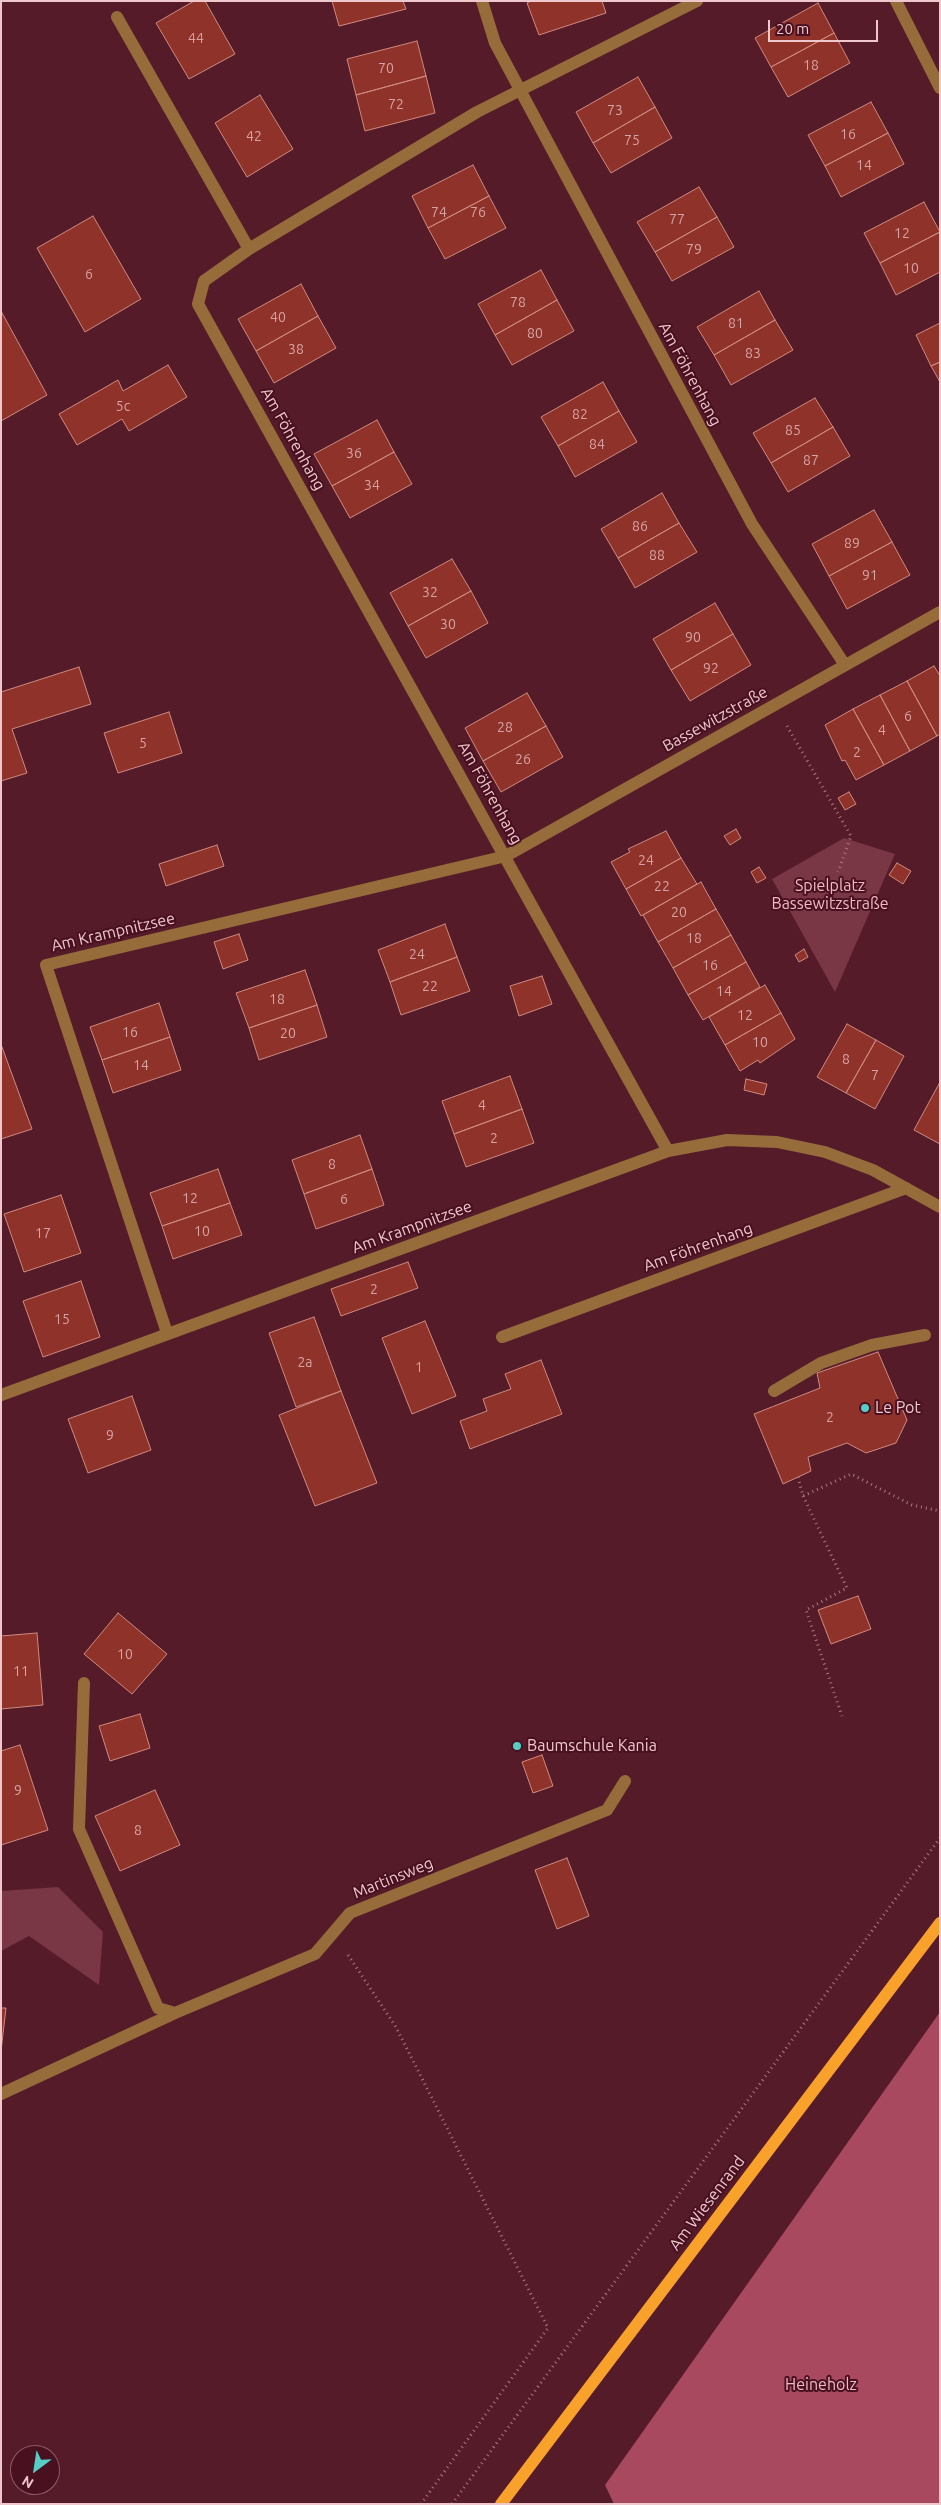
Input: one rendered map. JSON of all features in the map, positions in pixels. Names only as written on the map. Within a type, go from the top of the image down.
[{"type":"main road","name":"Am Wiesenrand","points":[[501,2504],[940,1923]]},
{"type":"street","name":"Am Föhrenhang","points":[[482,1],[495,44],[519,91],[752,524],[846,665]]},
{"type":"street","points":[[519,91],[697,1]]},
{"type":"street","points":[[896,1],[940,88]]},
{"type":"street","points":[[117,17],[248,250]]},
{"type":"street","name":"Am Föhrenhang","points":[[519,91],[476,112],[248,250],[204,281],[198,304],[668,1151]]},
{"type":"street","name":"Bassewitzstraße","points":[[506,856],[940,612]]},
{"type":"street","name":"Am Krampnitzsee","points":[[167,1333],[46,965],[506,856]]},
{"type":"street","points":[[668,1151],[727,1140],[777,1142],[825,1152],[874,1170],[940,1207]]},
{"type":"street","name":"Am Krampnitzsee","points":[[1,1395],[668,1151]]},
{"type":"street","name":"Am Föhrenhang","points":[[502,1337],[906,1188]]},
{"type":"street","points":[[774,1391],[821,1363],[872,1345],[924,1335]]},
{"type":"street","points":[[84,1683],[79,1829],[158,2008],[175,2013]]},
{"type":"street","name":"Martinsweg","points":[[1,2094],[175,2013],[315,1954],[350,1913],[607,1810],[625,1781]]},
{"type":"path","points":[[774,704],[850,836],[838,872]]},
{"type":"path","points":[[803,1496],[851,1474],[912,1505],[940,1511]]},
{"type":"path","points":[[798,1477],[803,1496],[846,1588],[806,1610],[842,1716]]},
{"type":"path","points":[[452,2504],[940,1838]]},
{"type":"path","points":[[332,1932],[396,2027],[548,2328],[421,2504]]},
{"type":"green space","name":"Spielplatz Bassewitzstraße","points":[[844,838],[895,854],[835,992],[772,879]]},
{"type":"green space","points":[[58,1887],[103,1932],[99,1985],[29,1936],[1,1951],[1,1891]]},
{"type":"green space","name":"Heineholz","points":[[940,2012],[940,2504],[614,2504],[605,2485]]},
{"type":"building","points":[[194,1],[205,1],[235,54],[189,79],[156,23]]},
{"type":"building","points":[[332,1],[403,1],[406,9],[339,26]]},
{"type":"building","points":[[531,1],[602,1],[606,13],[539,35],[527,3]]},
{"type":"building","points":[[818,3],[834,33],[771,67],[755,38]]},
{"type":"building","points":[[834,33],[850,63],[788,97],[771,67]]},
{"type":"building","points":[[417,41],[426,76],[356,95],[347,59]]},
{"type":"building","points":[[426,76],[435,113],[365,131],[356,95]]},
{"type":"building","points":[[638,77],[655,107],[593,143],[576,112]]},
{"type":"building","points":[[260,95],[293,149],[247,177],[215,123]]},
{"type":"building","points":[[871,102],[888,133],[825,166],[808,135]]},
{"type":"building","points":[[655,107],[672,138],[611,173],[593,143]]},
{"type":"building","points":[[888,133],[904,164],[841,197],[825,166]]},
{"type":"building","points":[[473,165],[489,196],[428,228],[412,196]]},
{"type":"building","points":[[699,187],[717,217],[655,252],[637,222]]},
{"type":"building","points":[[489,196],[506,228],[445,259],[428,228]]},
{"type":"building","points":[[924,202],[940,232],[880,263],[864,233]]},
{"type":"building","points":[[93,216],[141,299],[85,332],[37,248]]},
{"type":"building","points":[[717,217],[734,247],[672,281],[655,252]]},
{"type":"building","points":[[940,232],[940,272],[896,295],[880,263]]},
{"type":"building","points":[[541,270],[557,300],[495,335],[478,304]]},
{"type":"building","points":[[301,284],[318,316],[256,351],[238,319]]},
{"type":"building","points":[[759,291],[775,320],[714,355],[697,327]]},
{"type":"building","points":[[557,300],[574,331],[512,365],[495,335]]},
{"type":"building","points":[[1,311],[47,395],[1,421]]},
{"type":"building","points":[[318,316],[336,348],[274,383],[256,351]]},
{"type":"building","points":[[775,320],[793,350],[731,385],[714,355]]},
{"type":"building","points":[[940,323],[940,362],[931,366],[916,335]]},
{"type":"building","points":[[940,362],[940,382],[931,366]]},
{"type":"building","points":[[168,365],[187,397],[129,431],[122,419],[77,445],[59,414],[118,380],[123,391]]},
{"type":"building","points":[[603,382],[619,411],[558,446],[541,417]]},
{"type":"building","points":[[815,398],[833,427],[771,463],[753,433]]},
{"type":"building","points":[[619,411],[637,442],[575,477],[558,446]]},
{"type":"building","points":[[377,420],[394,452],[332,486],[314,454]]},
{"type":"building","points":[[833,427],[850,456],[788,492],[771,463]]},
{"type":"building","points":[[394,452],[412,484],[350,518],[332,486]]},
{"type":"building","points":[[662,493],[679,523],[618,558],[601,529]]},
{"type":"building","points":[[874,510],[892,542],[829,576],[812,544]]},
{"type":"building","points":[[679,523],[697,552],[635,588],[618,558]]},
{"type":"building","points":[[892,542],[910,575],[847,609],[829,576]]},
{"type":"building","points":[[452,559],[471,591],[408,626],[390,593]]},
{"type":"building","points":[[471,591],[488,623],[426,658],[408,626]]},
{"type":"building","points":[[715,603],[733,634],[671,670],[653,639]]},
{"type":"building","points":[[733,634],[751,665],[690,701],[671,670]]},
{"type":"building","points":[[934,666],[940,676],[940,734],[937,736],[907,681]]},
{"type":"building","points":[[79,667],[91,704],[12,729],[27,773],[1,781],[1,692]]},
{"type":"building","points":[[907,681],[937,736],[910,751],[880,695]]},
{"type":"building","points":[[527,693],[546,726],[483,761],[465,728]]},
{"type":"building","points":[[880,695],[910,751],[884,765],[853,709]]},
{"type":"building","points":[[853,709],[884,765],[856,780],[845,760],[842,761],[825,725]]},
{"type":"building","points":[[169,712],[182,753],[118,773],[104,733]]},
{"type":"building","points":[[546,726],[563,757],[501,792],[483,761]]},
{"type":"building","points":[[849,792],[856,804],[845,810],[838,798]]},
{"type":"building","points":[[736,829],[741,838],[730,845],[724,836]]},
{"type":"building","points":[[666,831],[681,858],[626,889],[611,862],[630,852],[628,849]]},
{"type":"building","points":[[217,845],[224,866],[166,886],[159,864]]},
{"type":"building","points":[[681,858],[697,884],[641,916],[626,889]]},
{"type":"building","points":[[897,863],[911,871],[903,884],[889,875]]},
{"type":"building","points":[[759,867],[766,878],[757,883],[751,872]]},
{"type":"building","points":[[701,882],[716,909],[658,942],[643,915]]},
{"type":"building","points":[[716,909],[731,935],[673,968],[658,942]]},
{"type":"building","points":[[445,924],[457,957],[390,982],[378,950]]},
{"type":"building","points":[[239,934],[248,960],[223,969],[214,942]]},
{"type":"building","points":[[731,935],[746,962],[688,995],[673,968]]},
{"type":"building","points":[[804,949],[808,957],[799,962],[795,955]]},
{"type":"building","points":[[457,957],[470,991],[401,1015],[390,982]]},
{"type":"building","points":[[746,962],[760,987],[703,1020],[688,995]]},
{"type":"building","points":[[305,970],[317,1005],[249,1028],[236,993]]},
{"type":"building","points":[[542,976],[552,1004],[519,1016],[510,986]]},
{"type":"building","points":[[765,985],[781,1013],[725,1045],[709,1017]]},
{"type":"building","points":[[159,1003],[170,1037],[102,1060],[90,1027]]},
{"type":"building","points":[[317,1005],[327,1037],[259,1060],[249,1028]]},
{"type":"building","points":[[781,1013],[795,1039],[760,1063],[758,1060],[740,1071],[725,1045]]},
{"type":"building","points":[[847,1024],[876,1040],[846,1093],[817,1077]]},
{"type":"building","points":[[170,1037],[181,1070],[113,1093],[102,1060]]},
{"type":"building","points":[[876,1040],[904,1056],[875,1109],[846,1093]]},
{"type":"building","points":[[1,1048],[32,1129],[1,1139]]},
{"type":"building","points":[[510,1076],[522,1109],[454,1134],[442,1101]]},
{"type":"building","points":[[746,1079],[767,1084],[764,1095],[744,1090]]},
{"type":"building","points":[[940,1082],[940,1144],[914,1130]]},
{"type":"building","points":[[522,1109],[534,1143],[466,1167],[454,1134]]},
{"type":"building","points":[[360,1135],[372,1169],[304,1194],[292,1160]]},
{"type":"building","points":[[218,1169],[230,1203],[162,1226],[150,1193]]},
{"type":"building","points":[[372,1169],[384,1205],[316,1229],[304,1194]]},
{"type":"building","points":[[61,1195],[81,1253],[24,1272],[4,1214]]},
{"type":"building","points":[[230,1203],[242,1235],[173,1259],[162,1226]]},
{"type":"building","points":[[408,1262],[418,1288],[341,1316],[331,1289]]},
{"type":"building","points":[[81,1281],[100,1337],[43,1357],[23,1301]]},
{"type":"building","points":[[314,1317],[341,1391],[296,1407],[269,1333]]},
{"type":"building","points":[[425,1321],[456,1396],[412,1414],[382,1338]]},
{"type":"building","points":[[878,1352],[907,1420],[896,1443],[866,1453],[847,1443],[808,1457],[811,1471],[783,1484],[754,1414],[820,1388],[817,1373]]},
{"type":"building","points":[[541,1360],[562,1414],[470,1449],[460,1421],[487,1411],[483,1399],[511,1389],[505,1374]]},
{"type":"building","points":[[341,1391],[377,1483],[315,1506],[279,1415]]},
{"type":"building","points":[[132,1396],[151,1450],[88,1473],[68,1419]]},
{"type":"building","points":[[858,1596],[871,1629],[831,1644],[818,1610]]},
{"type":"building","points":[[118,1613],[167,1654],[132,1694],[84,1654]]},
{"type":"building","points":[[37,1633],[43,1705],[1,1709],[1,1636]]},
{"type":"building","points":[[140,1714],[150,1748],[110,1761],[99,1726]]},
{"type":"building","points":[[20,1745],[48,1830],[1,1845],[1,1751]]},
{"type":"building","points":[[542,1755],[553,1786],[533,1793],[522,1762]]},
{"type":"building","points":[[155,1790],[180,1845],[120,1871],[95,1816]]},
{"type":"building","points":[[567,1858],[589,1916],[557,1929],[535,1870]]},
{"type":"building","points":[[1,2008],[6,2008],[1,2051]]},
{"type":"place","name":"Le Pot","points":[[865,1408]]},
{"type":"place","name":"Baumschule Kania","points":[[517,1746]]}]
